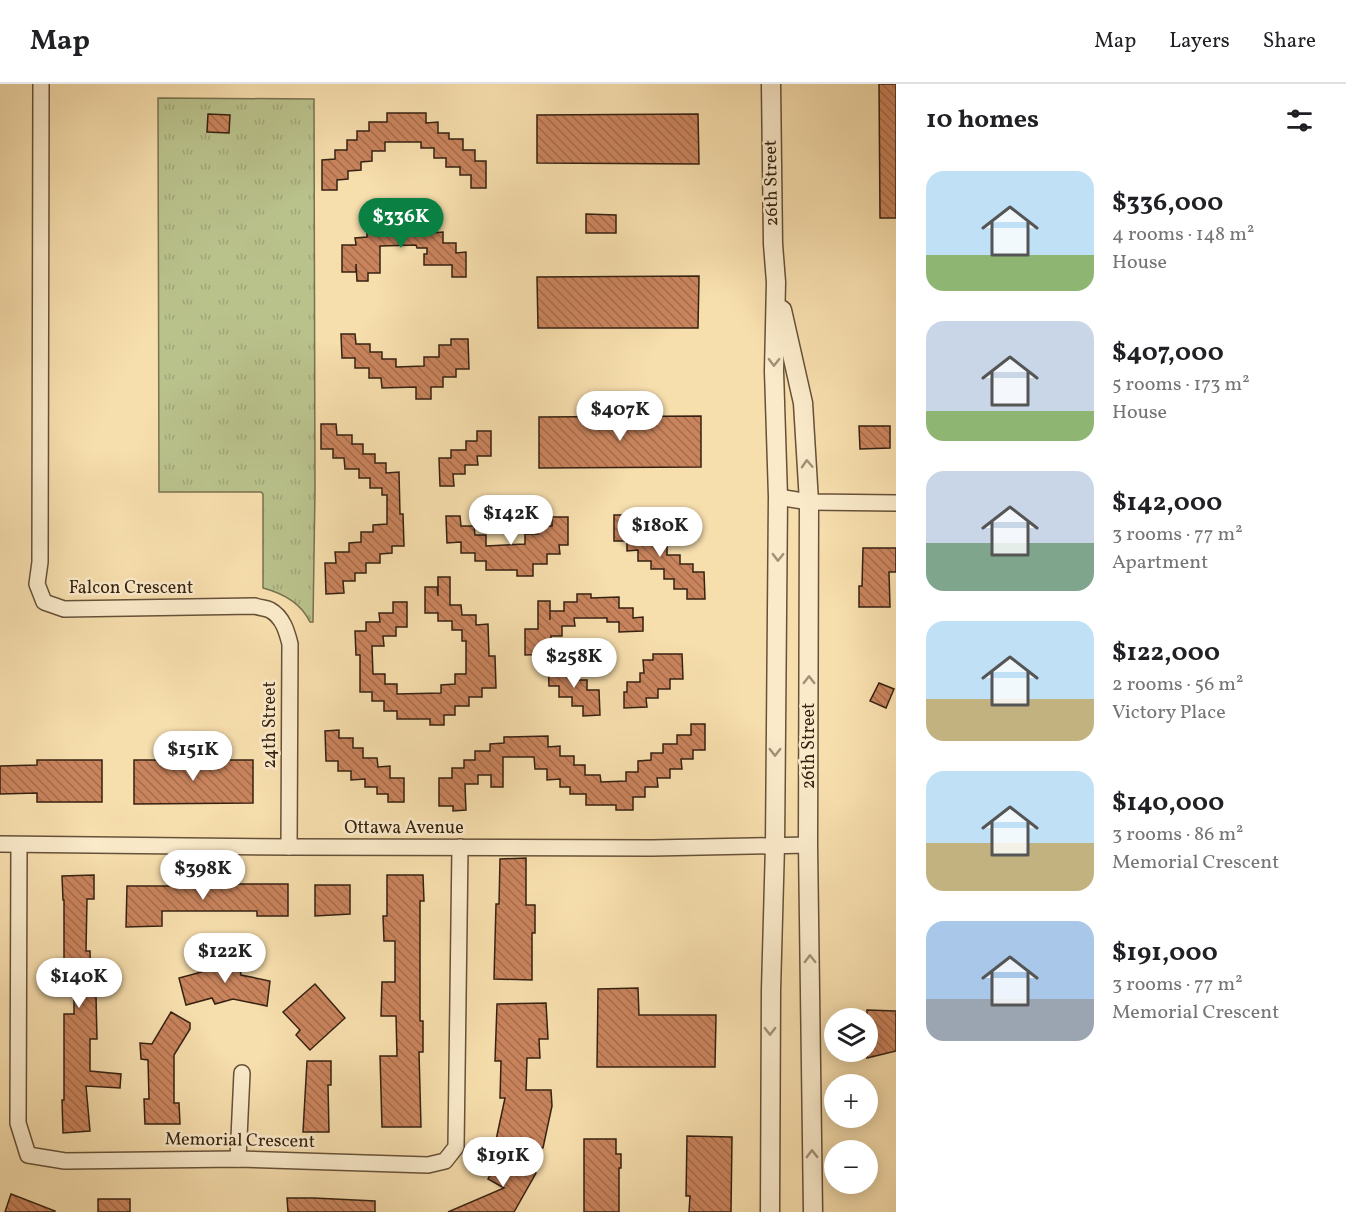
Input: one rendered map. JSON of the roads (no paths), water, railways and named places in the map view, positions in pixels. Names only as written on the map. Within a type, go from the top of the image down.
[{"type":"street","name":"Falcon Crescent","points":[[41,84],[40,562],[37,584],[44,602],[64,609],[255,606],[270,610]]},
{"type":"street","name":"26th Street","points":[[770,1212],[778,497],[774,371],[776,282],[773,244],[771,84]]},
{"type":"street","name":"26th Street","points":[[776,282],[803,403],[809,502],[808,845],[813,1212]]},
{"type":"street","points":[[778,497],[809,502],[896,503]]},
{"type":"street","name":"24th Street","points":[[270,610],[286,628],[290,644],[289,847]]},
{"type":"street","name":"Ottawa Avenue","points":[[0,844],[652,848],[808,845]]},
{"type":"street","name":"Memorial Crescent","points":[[19,845],[18,1123],[28,1155],[65,1161],[238,1159],[428,1165],[445,1161],[456,1147],[460,847]]},
{"type":"street","points":[[238,1159],[242,1073]]}]
